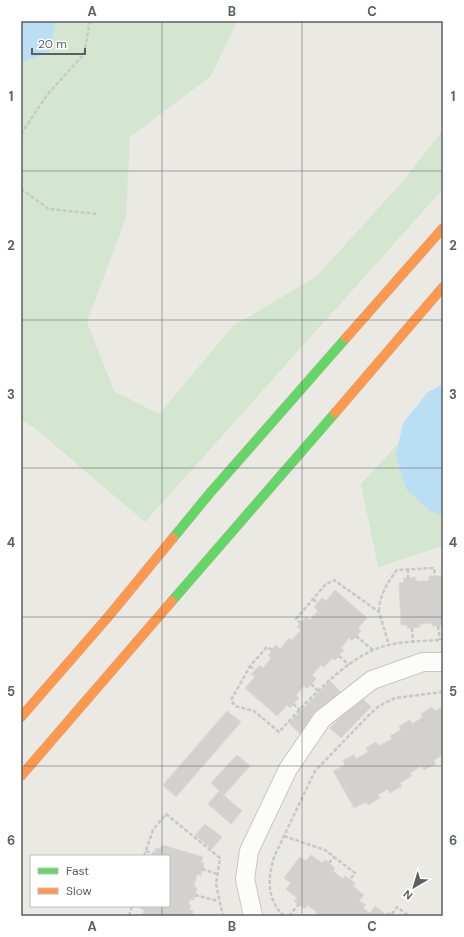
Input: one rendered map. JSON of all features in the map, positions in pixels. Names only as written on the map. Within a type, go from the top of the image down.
[{"type":"highway","points":[[21,717],[108,616],[210,493],[443,228]]},
{"type":"highway","points":[[21,776],[443,287]]},
{"type":"street","points":[[253,916],[245,879],[249,851],[288,769],[322,719],[372,680],[423,662],[443,662]]},
{"type":"path","points":[[21,134],[47,95],[84,54],[90,21]]},
{"type":"path","points":[[21,189],[49,209],[98,214]]},
{"type":"path","points":[[388,646],[379,612],[379,606],[391,578],[397,570],[408,569],[434,568],[435,576]]},
{"type":"path","points":[[408,569],[408,578]]},
{"type":"path","points":[[300,623],[296,619],[326,584],[334,580],[379,612]]},
{"type":"path","points":[[313,599],[318,603]]},
{"type":"path","points":[[272,650],[267,647],[250,666],[231,700],[235,706],[254,712],[279,732],[318,690],[349,665],[373,650],[413,642],[441,640],[438,626]]},
{"type":"path","points":[[412,628],[413,642]]},
{"type":"path","points":[[356,636],[373,650]]},
{"type":"path","points":[[339,656],[349,665]]},
{"type":"path","points":[[250,666],[255,670]]},
{"type":"path","points":[[311,684],[318,690]]},
{"type":"path","points":[[284,916],[277,910],[271,896],[269,884],[270,870],[274,857],[315,771],[379,706],[395,698],[443,692]]},
{"type":"path","points":[[293,704],[300,710]]},
{"type":"path","points":[[144,855],[153,830],[166,814],[220,858],[216,884],[222,916]]},
{"type":"path","points":[[284,836],[326,850],[356,873],[350,880]]},
{"type":"path","points":[[146,851],[154,854]]},
{"type":"path","points":[[329,863],[334,857]]},
{"type":"path","points":[[202,869],[217,874]]},
{"type":"path","points":[[195,895],[218,901]]},
{"type":"path","points":[[290,916],[299,904]]},
{"type":"path","points":[[392,914],[397,907],[409,916]]},
{"type":"green space","points":[[21,21],[237,21],[211,76],[130,137],[126,218],[87,322],[114,391],[159,414],[233,326],[316,277],[403,181],[443,130],[443,189],[145,522],[37,430],[21,419]]},
{"type":"green space","points":[[443,395],[443,546],[378,567],[361,484]]},
{"type":"water","points":[[21,21],[55,21],[50,51],[21,63]]},
{"type":"water","points":[[443,384],[443,515],[430,511],[406,489],[396,456],[403,423],[428,392]]},
{"type":"building","points":[[429,576],[442,576],[443,579],[443,626],[432,626],[432,623],[420,624],[420,627],[407,628],[407,625],[401,625],[399,583],[404,582],[403,578],[416,577],[416,581],[429,581]]},
{"type":"building","points":[[335,590],[367,618],[358,628],[361,631],[352,641],[349,638],[341,648],[344,650],[335,660],[332,658],[324,667],[321,665],[312,675],[316,679],[307,689],[304,686],[296,695],[299,698],[290,708],[287,705],[277,716],[245,688],[255,677],[251,674],[260,665],[263,668],[271,658],[268,655],[276,645],[280,649],[289,638],[292,640],[301,630],[297,627],[306,617],[310,620],[318,611],[314,607],[322,598],[326,601]]},
{"type":"building","points":[[330,681],[341,692],[300,734],[289,723]]},
{"type":"building","points":[[361,697],[371,707],[341,738],[330,728]]},
{"type":"building","points":[[443,706],[443,755],[434,760],[436,764],[424,770],[422,766],[410,773],[412,776],[400,783],[402,786],[390,793],[388,789],[378,795],[380,798],[368,805],[366,802],[354,808],[333,771],[345,765],[343,760],[354,755],[356,759],[368,752],[366,748],[376,742],[379,746],[392,739],[390,736],[401,730],[399,726],[410,720],[412,724],[423,717],[421,714],[432,707],[435,711]]},
{"type":"building","points":[[227,711],[241,722],[176,797],[163,785]]},
{"type":"building","points":[[237,755],[250,766],[224,795],[211,783]]},
{"type":"building","points":[[219,791],[242,811],[231,824],[208,804]]},
{"type":"building","points":[[205,824],[222,837],[212,849],[195,835]]},
{"type":"building","points":[[162,845],[203,857],[201,862],[204,863],[201,876],[197,874],[194,887],[197,888],[194,900],[190,899],[188,904],[191,905],[189,910],[193,911],[192,916],[142,916],[144,910],[140,907],[170,907],[170,855],[153,855],[156,848],[160,849]]},
{"type":"building","points":[[311,855],[322,863],[325,860],[335,868],[333,871],[343,879],[345,876],[355,883],[353,886],[364,895],[359,901],[366,905],[363,908],[370,913],[375,906],[386,915],[388,912],[394,916],[315,916],[317,912],[307,905],[305,909],[294,901],[297,898],[286,889],[291,883],[284,878],[300,857],[306,861]]},
{"type":"traffic: fast","points":[[173,538],[210,493],[346,338]]},
{"type":"traffic: fast","points":[[172,601],[335,413]]},
{"type":"traffic: slow","points":[[346,338],[443,228]]},
{"type":"traffic: slow","points":[[335,413],[443,287]]},
{"type":"traffic: slow","points":[[21,717],[108,617],[173,538]]},
{"type":"traffic: slow","points":[[21,776],[172,601]]}]
